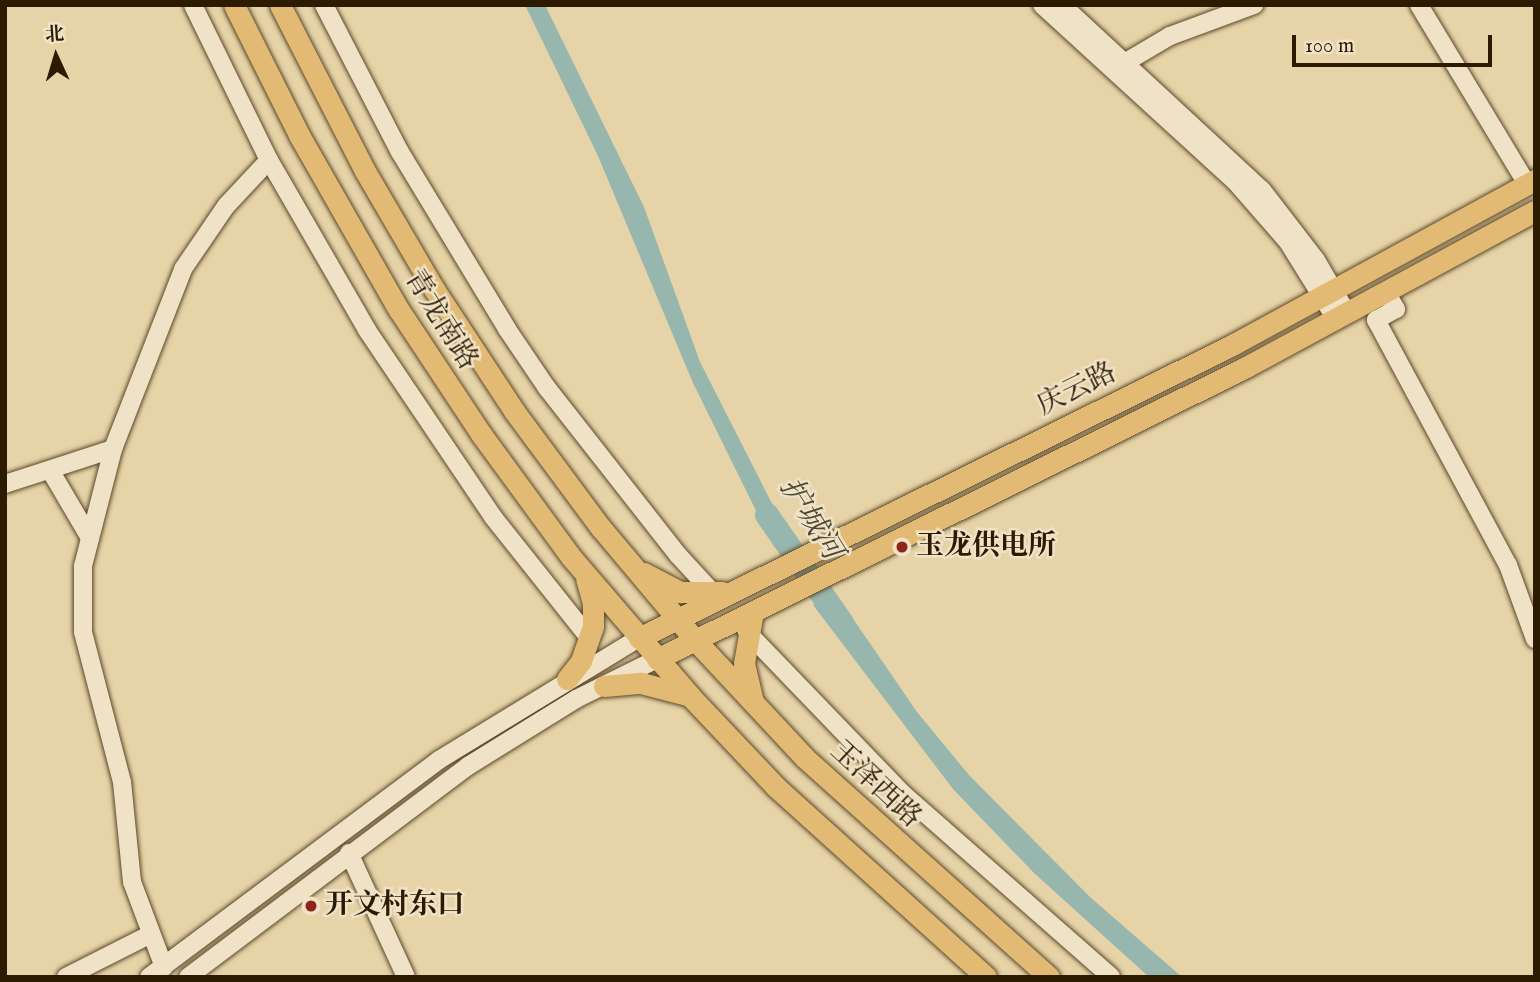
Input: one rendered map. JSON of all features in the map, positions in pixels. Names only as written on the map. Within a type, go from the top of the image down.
[{"type":"main road","name":"青龙南路","points":[[234,5],[299,135],[399,310],[481,434],[571,557],[639,638]]},
{"type":"main road","name":"青龙南路","points":[[279,5],[365,171],[434,289],[514,411],[626,560],[676,620]]},
{"type":"main road","name":"庆云路","points":[[639,638],[1328,293],[1531,182]]},
{"type":"main road","name":"庆云路","points":[[657,659],[1341,316],[1535,211]]},
{"type":"main road","points":[[567,679],[590,639],[590,590],[571,557]]},
{"type":"main road","points":[[626,560],[670,589],[714,594],[738,589]]},
{"type":"main road","points":[[753,612],[747,632],[744,663],[753,704]]},
{"type":"main road","name":"玉泽西路","points":[[676,620],[753,704],[880,829],[1049,977]]},
{"type":"main road","points":[[639,638],[690,696],[821,830],[986,977]]},
{"type":"main road","points":[[604,686],[654,684],[690,696]]},
{"type":"street","points":[[193,5],[269,160],[414,404],[493,517],[590,639]]},
{"type":"street","points":[[324,5],[400,152],[507,329],[547,388],[678,555],[714,594]]},
{"type":"street","points":[[1042,5],[1235,181],[1328,293]]},
{"type":"street","points":[[1062,5],[1262,190],[1341,316]]},
{"type":"street","points":[[1126,62],[1170,36],[1254,5]]},
{"type":"street","points":[[1419,5],[1531,182]]},
{"type":"street","points":[[269,160],[226,206],[183,270],[113,449],[81,583],[83,632],[122,782],[132,882],[149,935],[156,972],[439,760],[567,679],[639,638]]},
{"type":"street","points":[[1386,292],[1396,309],[1376,320],[1508,565],[1535,639]]},
{"type":"street","points":[[5,485],[113,449]]},
{"type":"street","points":[[50,470],[90,538]]},
{"type":"street","points":[[747,632],[903,794],[1111,977]]},
{"type":"street","points":[[188,977],[349,853],[495,748],[657,659]]},
{"type":"street","points":[[349,853],[406,977]]},
{"type":"street","points":[[66,977],[149,935]]},
{"type":"water","points":[[525,5],[545,5],[644,207],[700,362],[790,539],[774,547],[693,383],[598,156]]},
{"type":"water","points":[[834,591],[917,712],[969,775],[1090,897],[1182,977],[1149,977],[1034,873],[953,789],[813,605]]},
{"type":"waterway","name":"护城河","points":[[767,515],[842,623]]},
{"type":"place","name":"玉龙供电所","points":[[902,547]]},
{"type":"place","name":"开文村东口","points":[[311,906]]}]
